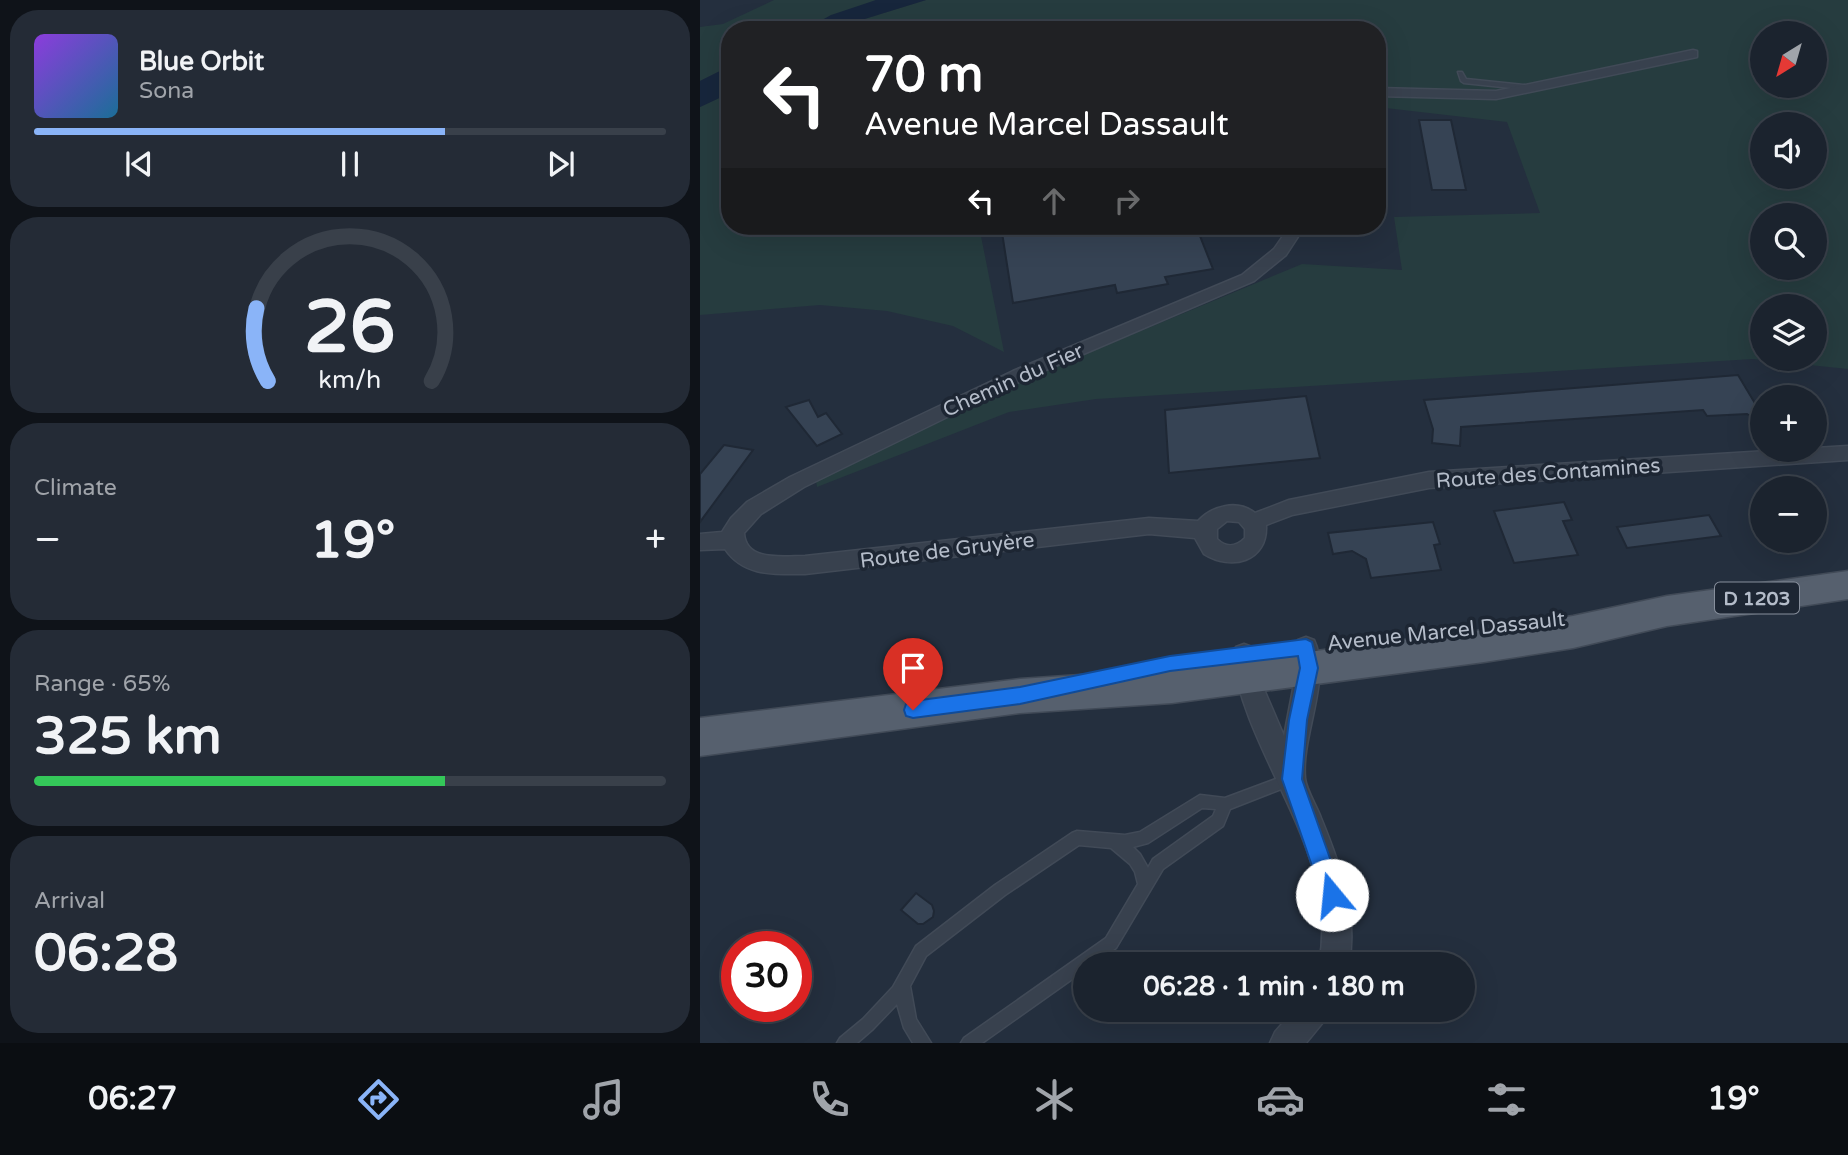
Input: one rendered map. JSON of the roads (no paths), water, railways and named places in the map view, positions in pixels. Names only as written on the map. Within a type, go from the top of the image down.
[{"type":"main road","name":"Avenue Marcel Dassault","points":[[700,737],[1020,696],[1172,686],[1245,665],[1484,646],[1573,632],[1667,611],[1848,585]]},
{"type":"street","points":[[1386,92],[1496,94],[1693,54]]},
{"type":"street","name":"Chemin du Fier","points":[[733,540],[733,532],[746,515],[797,482],[1019,374],[1248,278],[1280,251],[1291,235]]},
{"type":"street","name":"Route des Contamines","points":[[1253,522],[1289,508],[1429,480],[1848,453]]},
{"type":"street","points":[[1225,513],[1238,513],[1253,522],[1257,531],[1256,541],[1237,554],[1214,550],[1206,542],[1205,530],[1214,518],[1225,513]]},
{"type":"street","name":"Route de Gruyère","points":[[733,540],[738,552],[754,562],[804,565],[1149,526],[1205,530]]},
{"type":"street","points":[[700,542],[733,540]]},
{"type":"street","points":[[1292,779],[1308,658]]},
{"type":"street","points":[[1245,665],[1262,722],[1292,779],[1327,874],[1338,916],[1336,952]]},
{"type":"street","points":[[1286,1043],[1303,1022]]},
{"type":"lane","points":[[1460,73],[1464,81],[1535,88]]},
{"type":"lane","points":[[845,1043],[868,1024],[902,985],[921,951],[1000,890],[1077,838],[1114,841],[1143,838],[1200,801],[1225,804],[1292,779]]},
{"type":"lane","points":[[969,1043],[1111,943],[1158,864],[1218,821],[1225,804]]},
{"type":"lane","points":[[1114,841],[1134,855],[1142,868],[1145,883]]},
{"type":"lane","points":[[902,985],[904,1012],[912,1031],[923,1043]]},
{"type":"water","points":[[876,0],[926,0],[858,21],[820,21]]},
{"type":"water","points":[[721,70],[721,97],[700,107],[700,81]]}]
